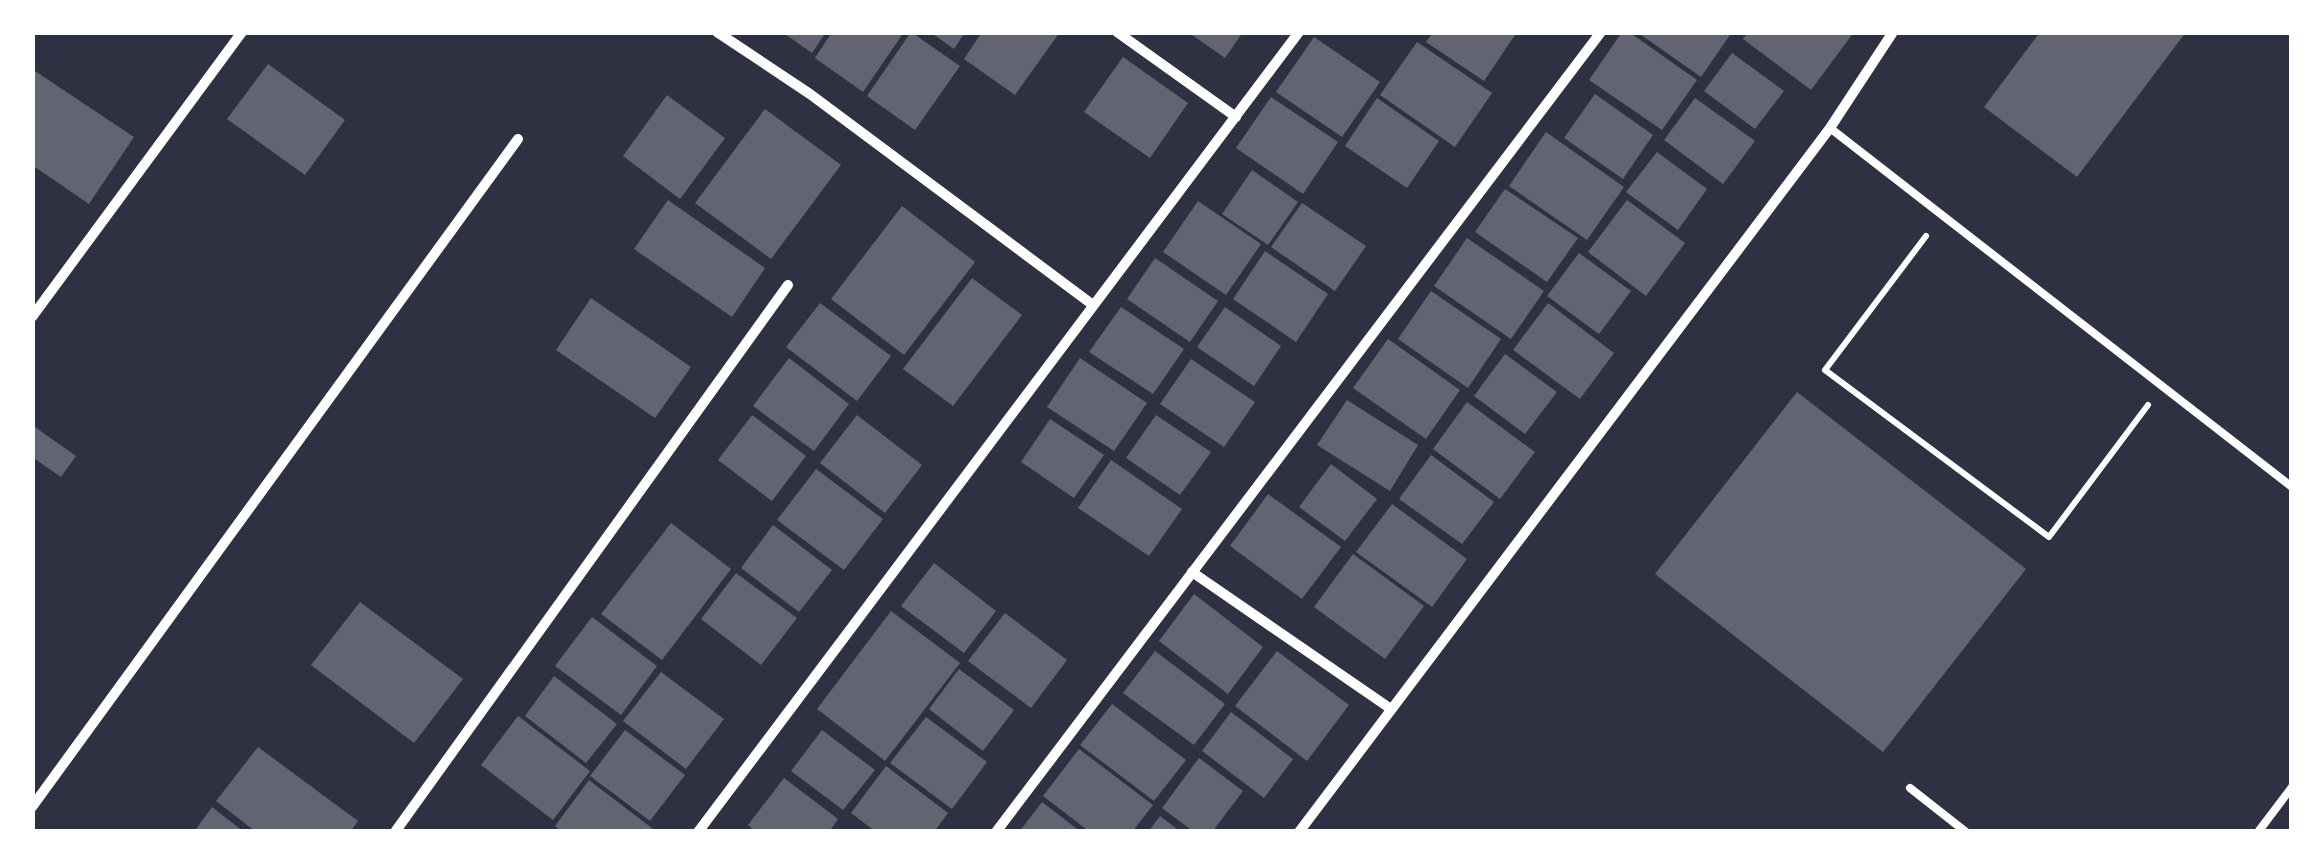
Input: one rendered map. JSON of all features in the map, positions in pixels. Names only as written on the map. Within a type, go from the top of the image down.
[{"type":"street","points":[[32,318],[242,32]]},
{"type":"street","points":[[718,32],[810,94],[1093,306]]},
{"type":"street","points":[[1117,32],[1236,117]]},
{"type":"street","points":[[698,832],[1300,32]]},
{"type":"street","points":[[996,832],[1601,32]]},
{"type":"street","points":[[1298,832],[1830,128],[1892,32]]},
{"type":"street","points":[[32,807],[518,140]]},
{"type":"street","points":[[395,832],[788,285]]},
{"type":"street","points":[[1192,572],[1391,709]]},
{"type":"lane","points":[[1830,128],[2292,487]]},
{"type":"lane","points":[[2258,832],[2292,787]]},
{"type":"lane","points":[[1910,788],[1966,832]]},
{"type":"path","points":[[1942,214],[1825,370],[2048,537],[2163,386]]},
{"type":"building","points":[[782,32],[826,32],[812,53]]},
{"type":"building","points":[[832,32],[904,32],[863,92],[815,58]]},
{"type":"building","points":[[911,32],[960,66],[915,130],[867,96]]},
{"type":"building","points":[[930,32],[965,32],[954,49]]},
{"type":"building","points":[[982,32],[1060,32],[1015,95],[964,59]]},
{"type":"building","points":[[1188,32],[1243,32],[1225,58]]},
{"type":"building","points":[[1433,32],[1517,32],[1484,81],[1426,42]]},
{"type":"building","points":[[1622,32],[1629,32],[1697,80],[1662,130],[1589,80]]},
{"type":"building","points":[[1637,32],[1732,32],[1701,77]]},
{"type":"building","points":[[1748,32],[1854,32],[1811,90],[1743,39]]},
{"type":"building","points":[[2040,32],[2186,32],[2077,177],[1984,107]]},
{"type":"building","points":[[1314,37],[1380,82],[1342,137],[1276,92]]},
{"type":"building","points":[[1417,42],[1492,93],[1455,147],[1380,95]]},
{"type":"building","points":[[1732,53],[1784,91],[1755,129],[1704,91]]},
{"type":"building","points":[[1123,57],[1188,103],[1150,158],[1084,112]]},
{"type":"building","points":[[268,64],[345,120],[305,175],[227,119]]},
{"type":"building","points":[[32,69],[134,137],[89,204],[32,165]]},
{"type":"building","points":[[1595,94],[1653,135],[1623,179],[1564,138]]},
{"type":"building","points":[[667,95],[725,138],[680,199],[623,156]]},
{"type":"building","points":[[1271,97],[1338,142],[1303,194],[1236,148]]},
{"type":"building","points":[[1377,98],[1439,141],[1407,188],[1345,146]]},
{"type":"building","points":[[1695,98],[1755,141],[1723,184],[1664,140]]},
{"type":"building","points":[[765,109],[841,165],[771,259],[695,203]]},
{"type":"building","points":[[1546,132],[1624,187],[1587,240],[1509,186]]},
{"type":"building","points":[[1657,152],[1707,189],[1678,230],[1626,192]]},
{"type":"building","points":[[1252,170],[1298,202],[1268,245],[1222,214]]},
{"type":"building","points":[[1505,189],[1578,238],[1547,282],[1475,232]]},
{"type":"building","points":[[668,200],[765,268],[732,317],[634,249]]},
{"type":"building","points":[[1627,200],[1685,243],[1646,296],[1588,252]]},
{"type":"building","points":[[1198,201],[1261,244],[1226,295],[1163,252]]},
{"type":"building","points":[[1302,203],[1366,246],[1335,291],[1271,247]]},
{"type":"building","points":[[902,206],[975,262],[904,355],[831,299]]},
{"type":"building","points":[[1467,238],[1544,291],[1511,339],[1434,286]]},
{"type":"building","points":[[1265,251],[1328,294],[1296,342],[1233,299]]},
{"type":"building","points":[[1579,253],[1631,291],[1599,334],[1547,296]]},
{"type":"building","points":[[1155,258],[1218,301],[1190,342],[1127,299]]},
{"type":"building","points":[[972,278],[1022,315],[953,406],[903,369]]},
{"type":"building","points":[[1431,291],[1501,339],[1468,388],[1398,339]]},
{"type":"building","points":[[591,298],[691,367],[655,418],[556,350]]},
{"type":"building","points":[[820,303],[891,356],[857,401],[786,347]]},
{"type":"building","points":[[1548,303],[1614,353],[1580,399],[1513,350]]},
{"type":"building","points":[[1121,307],[1184,349],[1153,394],[1089,352]]},
{"type":"building","points":[[1225,307],[1281,346],[1254,386],[1197,347]]},
{"type":"building","points":[[1388,339],[1460,390],[1426,439],[1353,388]]},
{"type":"building","points":[[1505,354],[1557,392],[1525,434],[1474,396]]},
{"type":"building","points":[[789,358],[849,404],[814,451],[753,406]]},
{"type":"building","points":[[1080,358],[1147,403],[1114,451],[1047,407]]},
{"type":"building","points":[[1191,359],[1255,402],[1224,447],[1160,404]]},
{"type":"building","points":[[1797,392],[2026,569],[1883,752],[1655,574]]},
{"type":"building","points":[[1347,400],[1418,445],[1390,491],[1317,445]]},
{"type":"building","points":[[1467,402],[1535,452],[1500,499],[1433,449]]},
{"type":"building","points":[[752,415],[806,456],[772,501],[718,460]]},
{"type":"building","points":[[857,415],[922,465],[885,513],[820,463]]},
{"type":"building","points":[[1156,415],[1211,452],[1180,495],[1126,458]]},
{"type":"building","points":[[1050,419],[1104,455],[1074,498],[1021,462]]},
{"type":"building","points":[[32,425],[76,456],[61,477],[32,457]]},
{"type":"building","points":[[1431,455],[1494,502],[1462,544],[1399,499]]},
{"type":"building","points":[[1111,460],[1182,509],[1149,556],[1078,508]]},
{"type":"building","points":[[1331,464],[1377,499],[1345,541],[1299,507]]},
{"type":"building","points":[[816,469],[883,519],[844,570],[777,520]]},
{"type":"building","points":[[1268,494],[1341,547],[1302,599],[1230,546]]},
{"type":"building","points":[[1392,504],[1467,559],[1432,607],[1356,552]]},
{"type":"building","points":[[671,523],[731,569],[662,660],[601,614]]},
{"type":"building","points":[[773,525],[832,570],[799,612],[741,568]]},
{"type":"building","points":[[1353,554],[1424,606],[1385,659],[1314,607]]},
{"type":"building","points":[[934,563],[996,611],[964,653],[901,606]]},
{"type":"building","points":[[736,573],[797,618],[761,665],[701,619]]},
{"type":"building","points":[[1194,594],[1263,647],[1228,694],[1159,641]]},
{"type":"building","points":[[360,602],[463,679],[414,743],[311,665]]},
{"type":"building","points":[[891,611],[960,663],[885,761],[817,709]]},
{"type":"building","points":[[1005,613],[1067,660],[1031,708],[968,661]]},
{"type":"building","points":[[592,617],[657,666],[621,715],[555,666]]},
{"type":"building","points":[[1155,651],[1225,704],[1194,745],[1123,693]]},
{"type":"building","points":[[1277,651],[1349,705],[1307,761],[1235,706]]},
{"type":"building","points":[[959,669],[1014,710],[983,751],[929,709]]},
{"type":"building","points":[[661,672],[724,719],[686,769],[623,721]]},
{"type":"building","points":[[554,676],[617,724],[586,763],[525,716]]},
{"type":"building","points":[[1112,704],[1186,760],[1154,801],[1080,745]]},
{"type":"building","points":[[1231,712],[1293,759],[1264,798],[1202,751]]},
{"type":"building","points":[[518,716],[590,771],[553,820],[481,765]]},
{"type":"building","points":[[926,717],[987,762],[952,809],[890,763]]},
{"type":"building","points":[[625,730],[685,775],[650,821],[590,776]]},
{"type":"building","points":[[822,730],[875,770],[843,810],[791,771]]},
{"type":"building","points":[[258,747],[358,821],[350,832],[256,832],[216,801]]},
{"type":"building","points":[[1079,749],[1153,805],[1132,832],[1090,832],[1043,796]]},
{"type":"building","points":[[1199,758],[1243,791],[1212,832],[1194,832],[1162,808]]},
{"type":"building","points":[[886,766],[948,813],[934,832],[876,832],[851,813]]},
{"type":"building","points":[[784,778],[838,819],[829,832],[756,832],[748,825]]},
{"type":"building","points":[[589,780],[657,832],[562,832],[555,826]]},
{"type":"building","points":[[1042,802],[1081,832],[1019,832]]},
{"type":"building","points":[[212,807],[244,832],[194,832]]},
{"type":"building","points":[[1160,816],[1181,832],[1148,832]]}]
